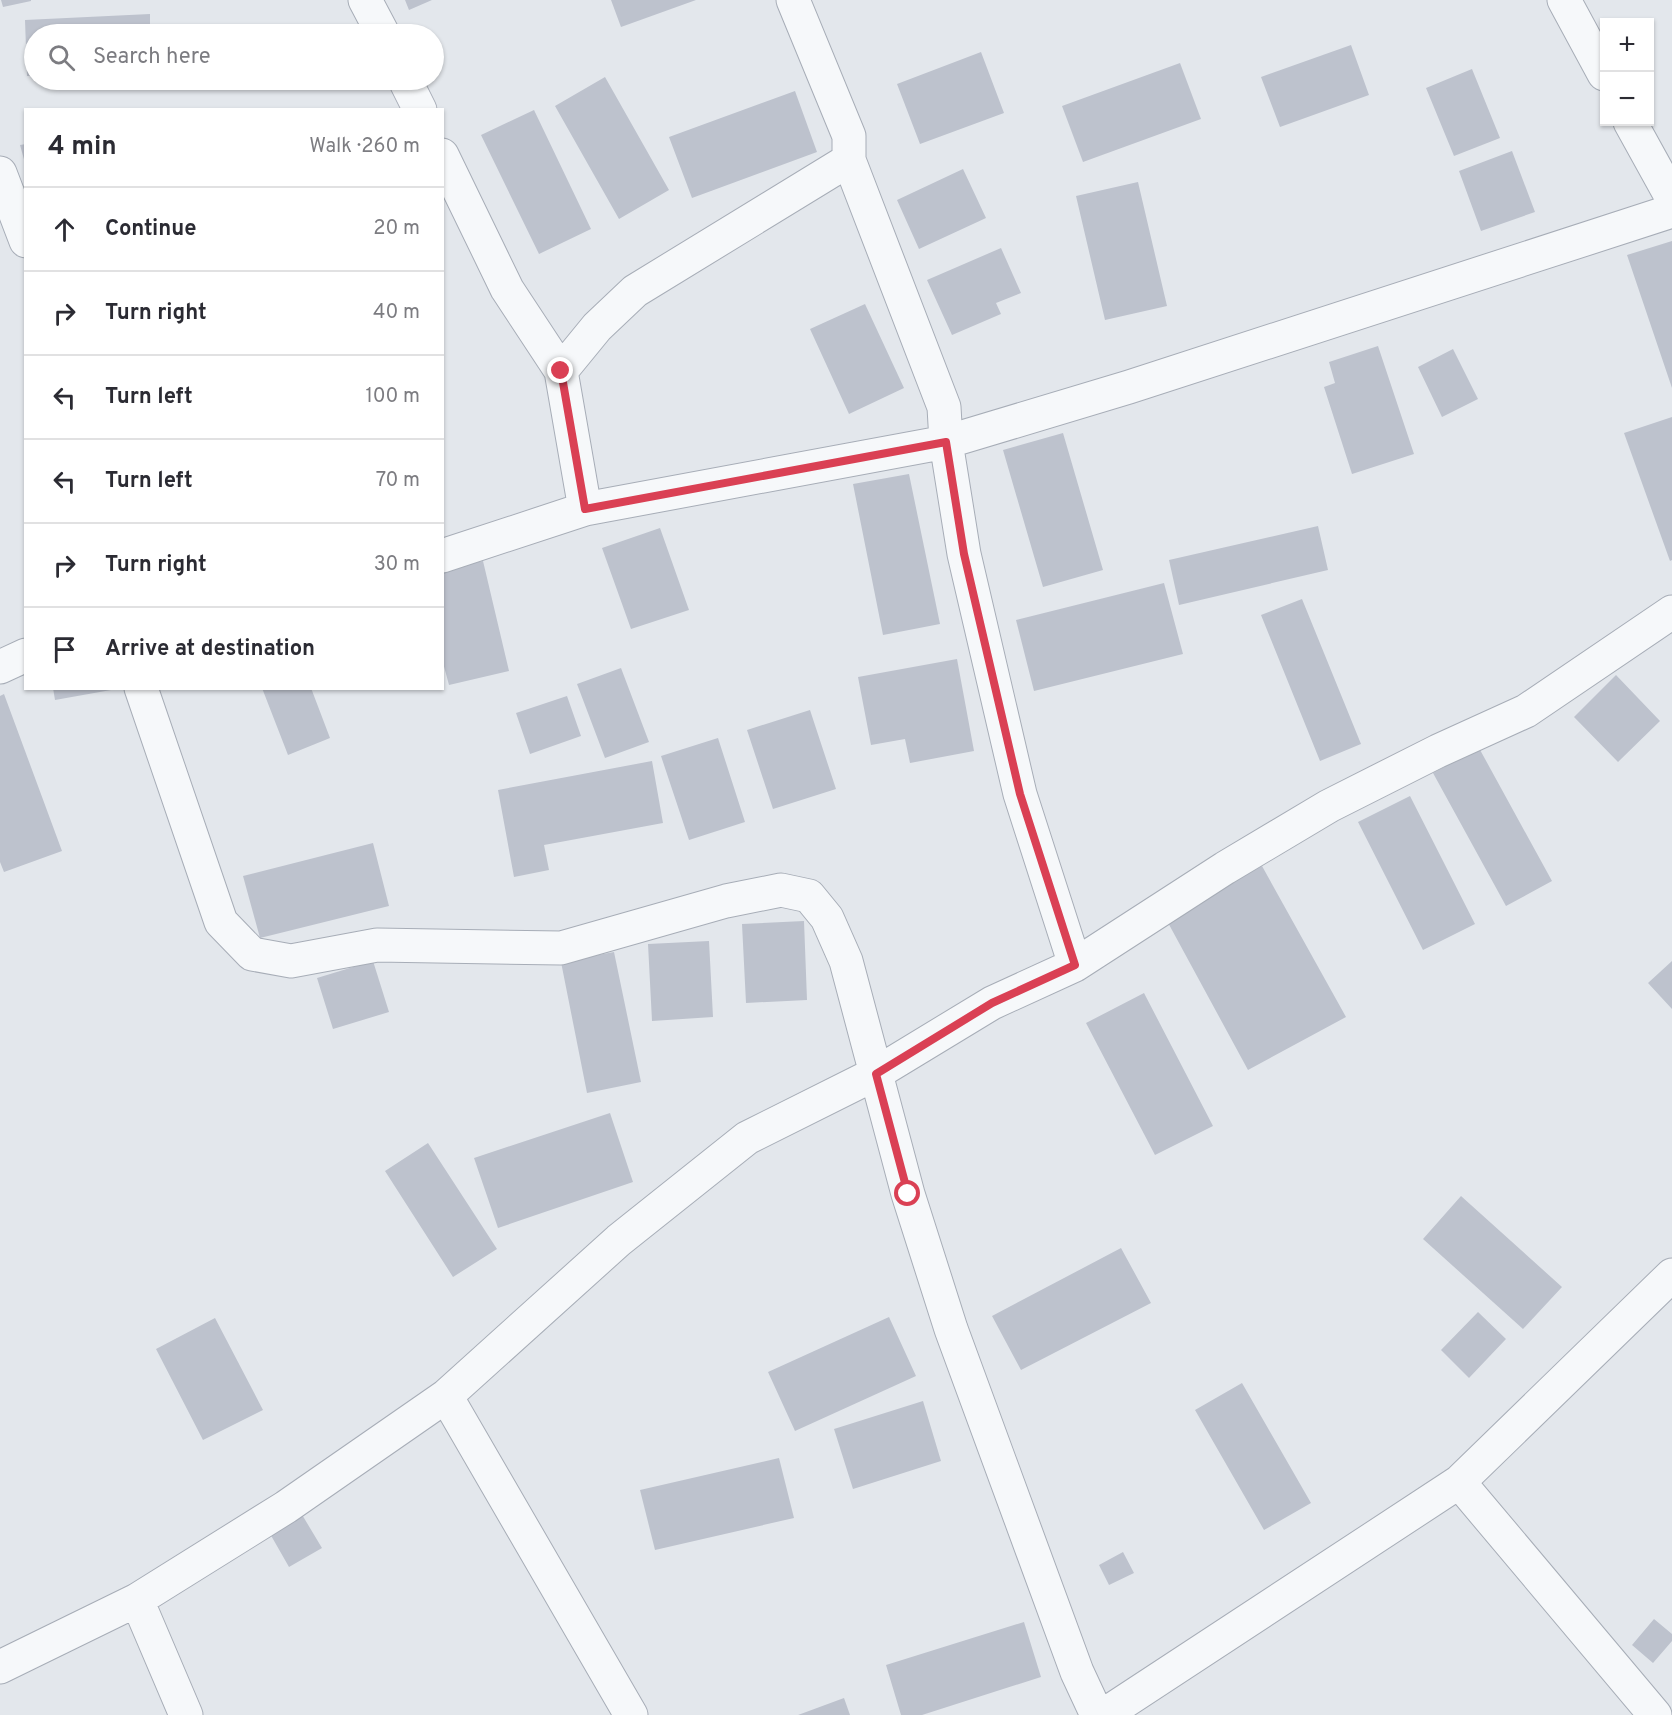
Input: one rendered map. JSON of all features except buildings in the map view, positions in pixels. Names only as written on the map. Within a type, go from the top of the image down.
[{"type":"street","points":[[366,0],[378,24]]},
{"type":"street","points":[[793,0],[849,136],[849,160],[944,406],[946,442],[964,554],[1020,794],[1075,965]]},
{"type":"street","points":[[1564,0],[1604,72]]},
{"type":"street","points":[[410,90],[419,108]]},
{"type":"street","points":[[1632,126],[1672,198]]},
{"type":"street","points":[[444,159],[507,289],[561,371],[585,509]]},
{"type":"street","points":[[561,371],[597,327],[635,291],[849,160]]},
{"type":"street","points":[[0,173],[24,236]]},
{"type":"street","points":[[444,555],[585,509],[946,442],[1129,387],[1672,211]]},
{"type":"street","points":[[0,1667],[137,1600],[285,1508],[446,1396],[619,1240],[747,1138],[876,1074],[992,1003],[1075,965],[1225,868],[1329,806],[1438,751],[1526,711],[1672,612]]},
{"type":"street","points":[[0,667],[24,656]]},
{"type":"street","points":[[142,690],[221,922],[252,954],[291,961],[377,945],[561,948],[726,901],[781,890],[809,896],[827,918],[846,961],[908,1194],[951,1329],[1077,1672],[1097,1715]]},
{"type":"street","points":[[1104,1715],[1459,1482],[1672,1275]]},
{"type":"street","points":[[446,1396],[631,1715]]},
{"type":"street","points":[[1459,1482],[1655,1715]]},
{"type":"street","points":[[137,1600],[186,1715]]},
{"type":"route","points":[[561,371],[585,509],[946,442],[964,554],[1020,794],[1075,965],[992,1003],[876,1074],[908,1194]]}]
